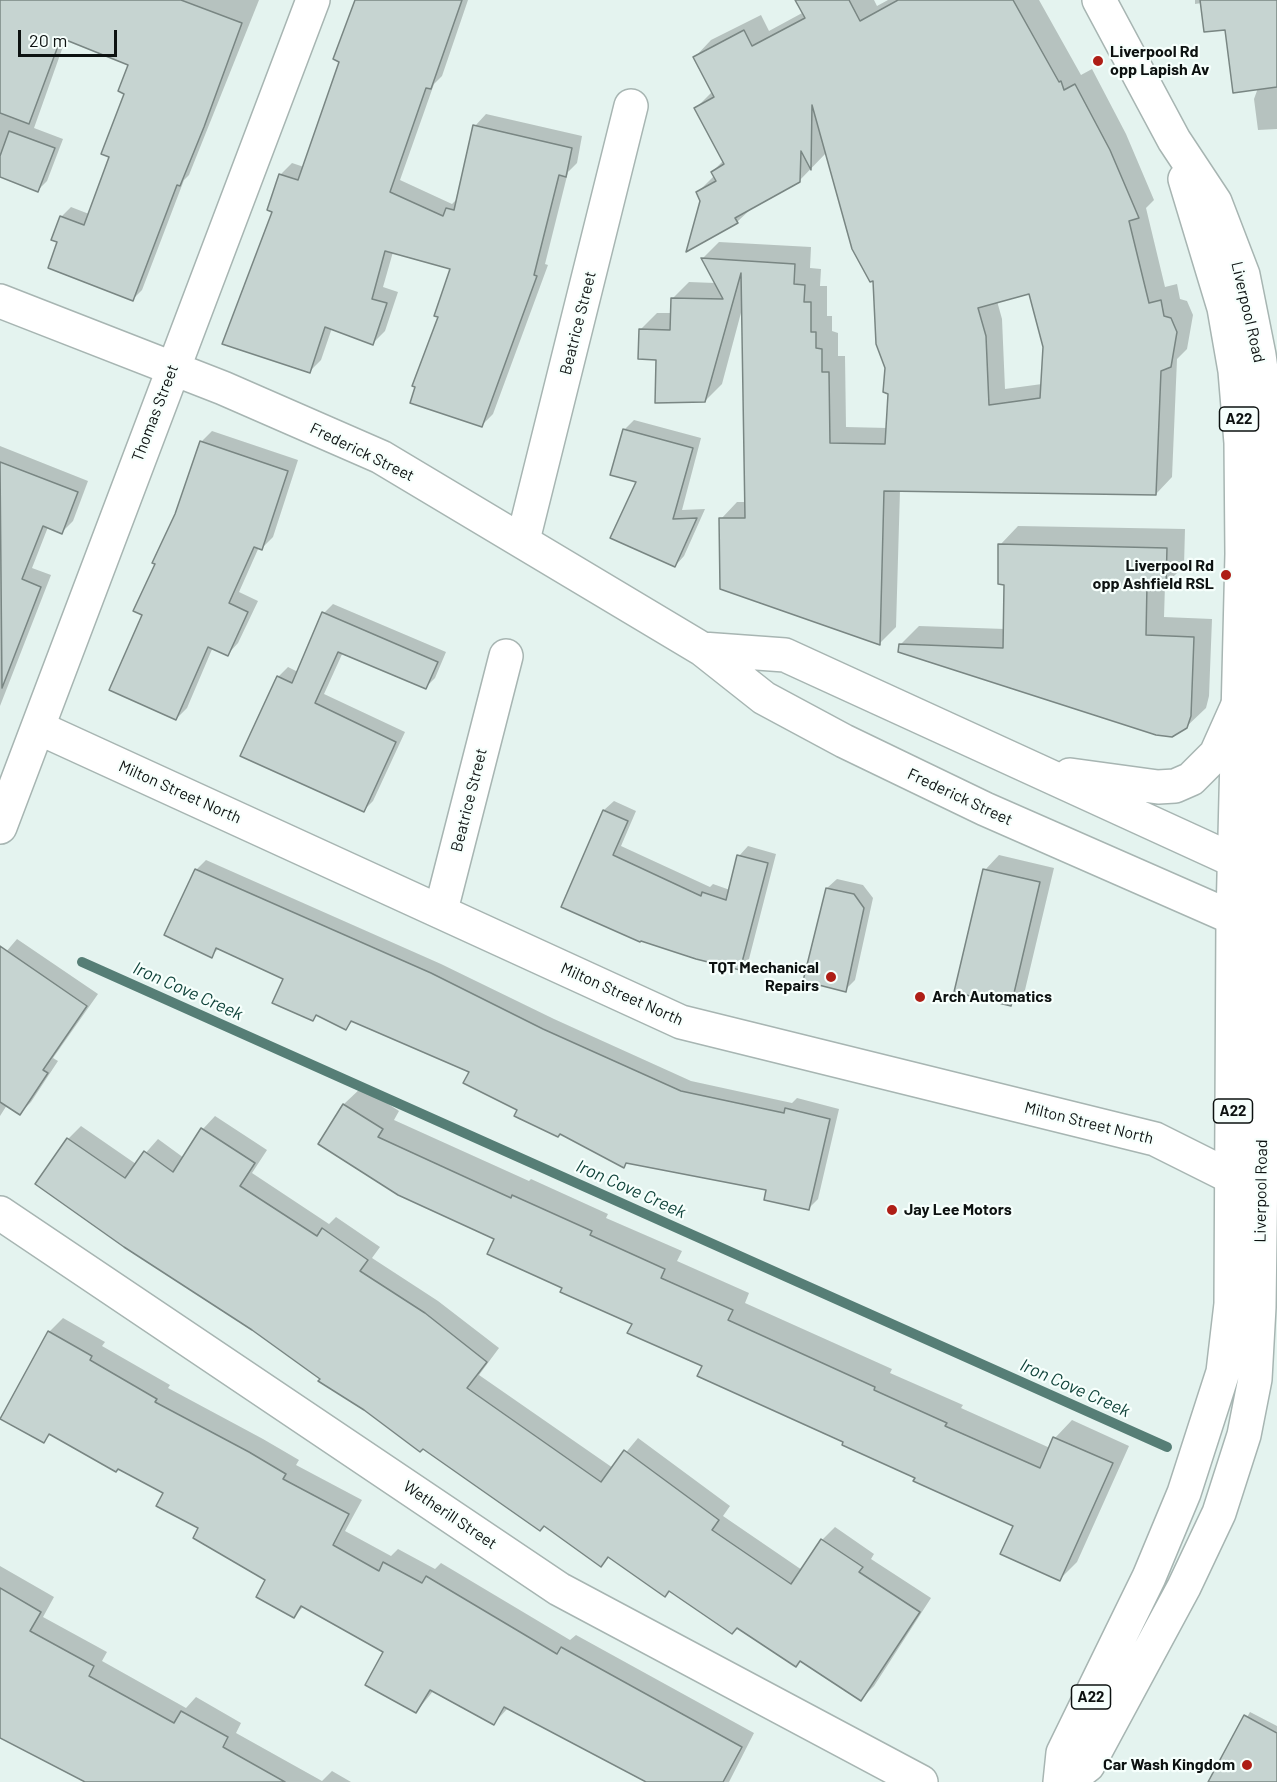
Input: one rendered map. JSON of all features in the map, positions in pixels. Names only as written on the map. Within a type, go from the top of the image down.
[{"type":"main road","name":"Thomas Street","points":[[0,828],[313,0]]},
{"type":"main road","name":"Liverpool Road","points":[[1060,1782],[1063,1753],[1149,1577],[1187,1486],[1223,1372],[1256,1307],[1233,1178],[1233,917],[1259,872],[1273,515],[1270,433],[1259,355],[1243,275],[1215,202],[1174,140],[1099,0]]},
{"type":"main road","name":"Beatrice Street","points":[[523,540],[631,106]]},
{"type":"main road","name":"Liverpool Road","points":[[1066,1782],[1088,1765],[1184,1587],[1219,1513],[1244,1435],[1255,1379],[1271,935],[1259,872],[1237,707],[1242,543],[1241,443],[1235,371],[1224,308],[1174,140]]},
{"type":"main road","name":"Frederick Street","points":[[0,301],[172,369],[381,458],[523,540],[702,649],[764,698],[844,741],[996,814],[1271,935]]},
{"type":"main road","name":"Frederick Street","points":[[702,649],[785,655],[1259,872]]},
{"type":"main road","name":"Beatrice Street","points":[[441,910],[506,656]]},
{"type":"main road","points":[[1039,771],[1147,786],[1176,786],[1191,779],[1216,754],[1237,707]]},
{"type":"main road","name":"Milton Street North","points":[[39,728],[441,910],[681,1022],[1155,1139],[1233,1178]]},
{"type":"main road","name":"Wetherill Street","points":[[0,1213],[559,1589],[921,1782]]},
{"type":"building","points":[[0,0],[181,0],[242,23],[204,127],[180,186],[177,185],[133,301],[48,268],[57,242],[51,240],[60,216],[84,225],[109,157],[101,154],[124,94],[118,91],[128,65],[61,38],[29,124],[0,113]]},
{"type":"building","points":[[355,0],[462,0],[431,89],[426,88],[390,192],[443,216],[446,208],[454,210],[473,125],[572,148],[566,177],[559,175],[534,275],[537,276],[482,427],[410,403],[415,387],[412,386],[438,317],[434,316],[450,269],[385,251],[372,299],[387,303],[373,345],[325,327],[310,373],[222,344],[272,212],[267,210],[279,174],[298,180],[339,62],[333,59]]},
{"type":"building","points":[[795,0],[849,0],[860,21],[898,0],[1013,0],[1059,82],[1061,81],[1064,90],[1075,84],[1110,150],[1139,218],[1129,221],[1149,303],[1161,300],[1164,316],[1171,318],[1177,332],[1171,367],[1161,371],[1156,495],[884,491],[880,645],[720,589],[719,518],[745,518],[741,273],[705,402],[655,403],[656,360],[638,359],[639,329],[670,330],[671,298],[723,299],[701,258],[795,264],[794,284],[805,285],[804,302],[811,302],[811,332],[816,332],[816,348],[822,349],[822,372],[829,372],[830,443],[885,444],[888,394],[883,392],[885,368],[876,344],[873,281],[870,282],[852,249],[812,105],[811,170],[801,151],[800,182],[735,218],[738,223],[686,252],[700,201],[696,192],[716,181],[711,172],[724,164],[694,108],[714,97],[693,57],[744,30],[752,46],[805,18]],"holes":[[[1029,294],[1043,347],[1040,398],[989,405],[986,336],[978,308]]]},
{"type":"building","points":[[1200,0],[1277,0],[1277,87],[1233,93],[1225,30],[1204,32]]},
{"type":"building","points":[[9,131],[55,148],[38,192],[0,177],[0,156]]},
{"type":"building","points":[[623,429],[693,448],[673,519],[697,518],[675,567],[610,538],[636,482],[610,475]]},
{"type":"building","points":[[200,441],[288,471],[262,550],[254,547],[229,603],[248,612],[228,656],[208,647],[176,720],[109,690],[142,615],[133,611],[175,514]]},
{"type":"building","points":[[0,462],[78,492],[62,534],[43,526],[22,579],[41,587],[2,688]]},
{"type":"building","points":[[998,544],[1167,548],[1166,586],[1147,585],[1146,635],[1194,637],[1191,716],[1187,728],[1172,737],[1156,735],[898,652],[899,644],[1003,648],[1004,585],[998,584]]},
{"type":"building","points":[[322,612],[438,662],[426,689],[338,652],[315,703],[396,742],[364,812],[240,756],[277,676],[292,683]]},
{"type":"building","points":[[603,810],[628,821],[613,855],[701,896],[702,892],[726,900],[737,855],[768,863],[740,970],[640,942],[561,907]]},
{"type":"building","points":[[195,869],[431,973],[543,1029],[681,1091],[784,1113],[785,1108],[830,1119],[809,1210],[764,1200],[766,1190],[626,1163],[624,1168],[560,1134],[558,1137],[514,1116],[517,1110],[463,1083],[469,1072],[351,1021],[346,1030],[316,1015],[313,1021],[272,1003],[283,979],[216,948],[212,958],[164,935]]},
{"type":"building","points":[[983,869],[1040,882],[1011,1006],[954,992]]},
{"type":"building","points":[[826,888],[854,894],[864,908],[846,992],[803,981]]},
{"type":"building","points":[[0,946],[87,1006],[43,1070],[48,1073],[20,1115],[0,1102]]},
{"type":"building","points":[[343,1104],[383,1129],[378,1137],[511,1198],[512,1195],[592,1231],[590,1235],[665,1269],[661,1278],[733,1310],[728,1320],[875,1387],[874,1390],[947,1423],[945,1426],[1040,1468],[1053,1437],[1113,1463],[1060,1581],[1000,1554],[1013,1526],[913,1481],[915,1478],[842,1445],[843,1442],[697,1376],[702,1366],[627,1333],[632,1324],[560,1292],[562,1288],[487,1254],[494,1239],[398,1195],[318,1144]]},
{"type":"building","points":[[201,1128],[255,1163],[240,1186],[317,1236],[322,1228],[368,1260],[360,1271],[425,1313],[487,1362],[467,1388],[601,1482],[624,1450],[719,1520],[712,1530],[791,1584],[821,1539],[863,1567],[859,1572],[920,1612],[861,1701],[800,1661],[796,1667],[737,1628],[732,1634],[669,1591],[665,1597],[608,1557],[601,1567],[544,1526],[540,1531],[423,1449],[420,1452],[364,1410],[318,1381],[320,1379],[252,1330],[124,1247],[35,1184],[67,1138],[125,1178],[144,1151],[173,1172]]},
{"type":"building","points":[[48,1331],[92,1356],[90,1360],[157,1399],[155,1402],[249,1452],[286,1474],[283,1479],[349,1514],[333,1545],[379,1571],[383,1562],[422,1583],[426,1576],[557,1654],[561,1647],[742,1747],[723,1782],[646,1782],[504,1707],[494,1725],[430,1690],[416,1713],[365,1685],[383,1652],[301,1606],[294,1618],[256,1597],[265,1580],[193,1538],[198,1528],[156,1506],[163,1493],[118,1469],[116,1472],[49,1434],[44,1443],[0,1419]]},
{"type":"building","points":[[0,1588],[41,1612],[30,1631],[94,1666],[89,1676],[174,1723],[181,1711],[228,1737],[223,1747],[285,1782],[85,1782],[0,1738]]},
{"type":"building","name":"Car Wash Kingdom","points":[[1244,1715],[1277,1733],[1277,1782],[1208,1782]]},
{"type":"waterway","name":"Iron Cove Creek","points":[[82,962],[1167,1447]]},
{"type":"place","name":"Liverpool Rd opp Lapish Av","points":[[1098,61]]},
{"type":"place","name":"Liverpool Rd opp Ashfield RSL","points":[[1226,575]]},
{"type":"place","name":"TQT Mechanical Repairs","points":[[831,977]]},
{"type":"place","name":"Arch Automatics","points":[[920,997]]},
{"type":"place","name":"Jay Lee Motors","points":[[892,1210]]},
{"type":"place","name":"Car Wash Kingdom","points":[[1247,1765]]}]
